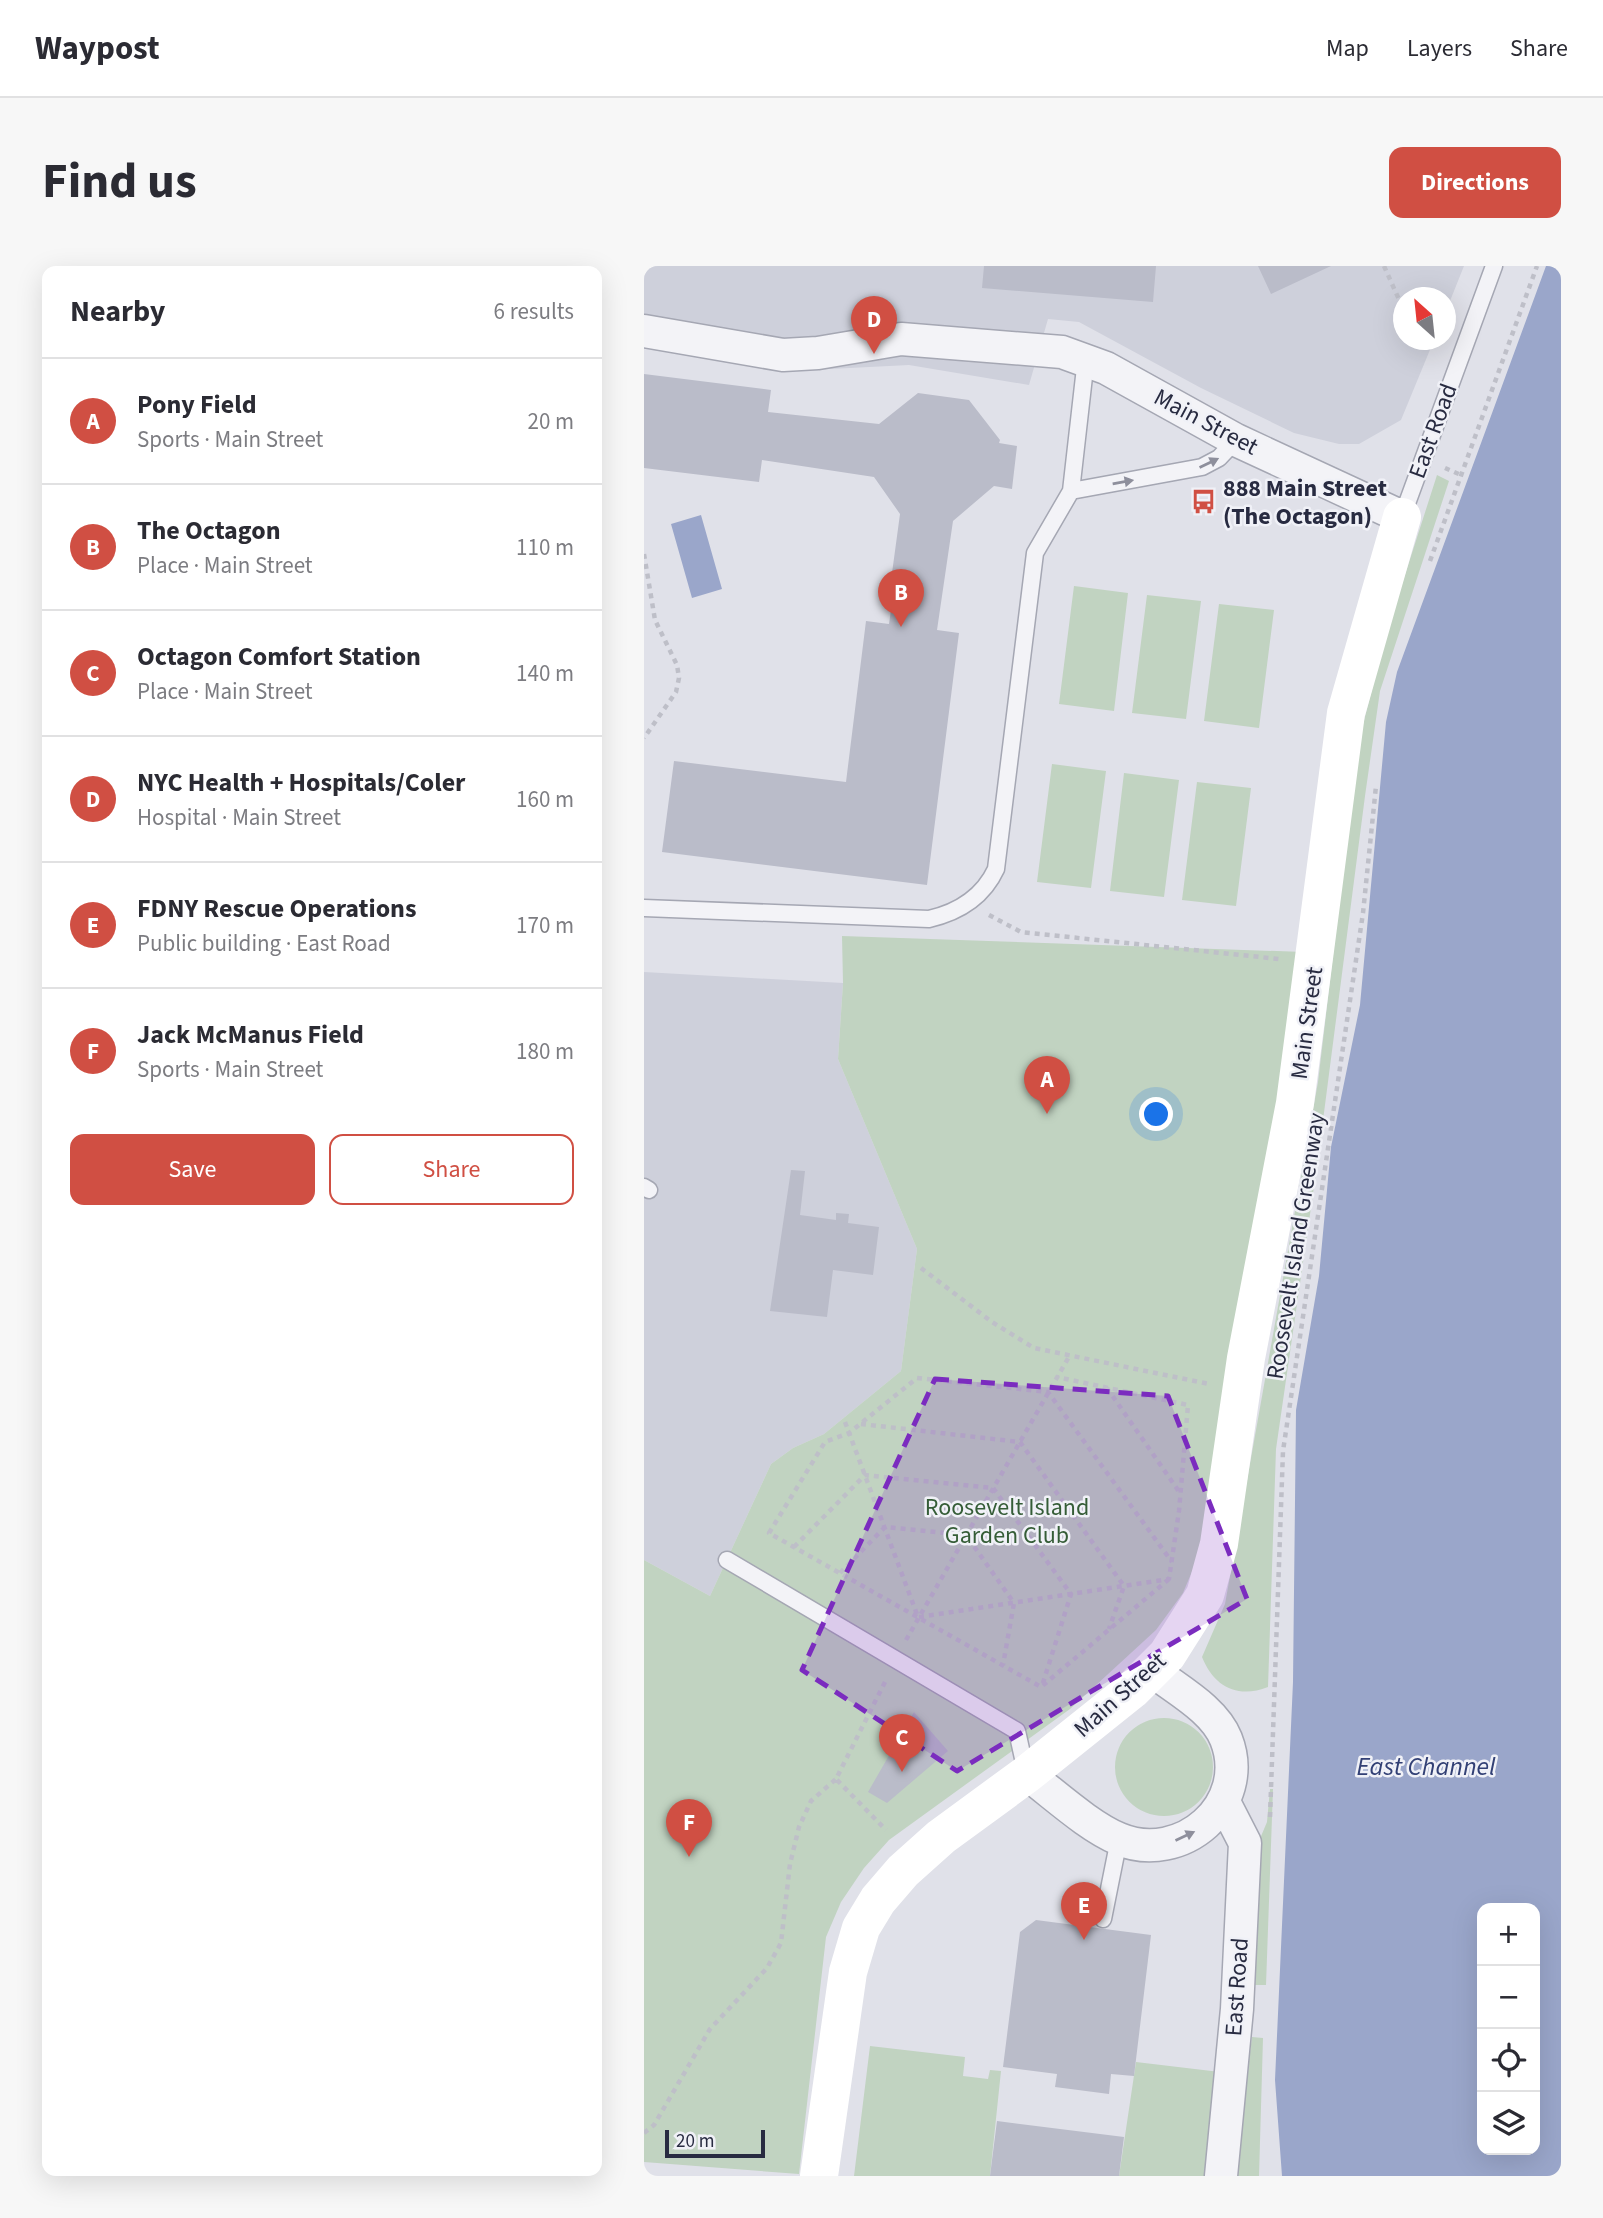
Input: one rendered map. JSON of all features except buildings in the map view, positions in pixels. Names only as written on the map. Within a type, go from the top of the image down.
[{"type":"street","name":"Main Street","points":[[644,331],[783,355],[818,353],[901,340],[1048,350],[1086,359],[1236,440],[1402,517],[1346,713],[1301,1064],[1245,1358],[1214,1569],[1194,1615],[1153,1671],[1027,1774],[918,1856],[890,1885],[861,1928],[848,1972],[819,2176]]},
{"type":"street","points":[[1027,1774],[1119,1839],[1141,1844],[1172,1842],[1201,1829],[1224,1802],[1232,1772],[1227,1740],[1220,1727],[1153,1671]]},
{"type":"street","name":"East Road","points":[[1221,2176],[1237,2009],[1245,1843],[1224,1802]]},
{"type":"lane","name":"East Road","points":[[1402,517],[1494,266]]},
{"type":"lane","points":[[644,908],[929,919],[966,904],[990,882],[996,869],[1035,553],[1071,491],[1086,359]]},
{"type":"lane","points":[[1071,491],[1202,467],[1219,458],[1236,440]]},
{"type":"lane","points":[[727,1560],[1017,1731],[1027,1774]]},
{"type":"lane","points":[[1103,1919],[1119,1839]]},
{"type":"path","points":[[1384,266],[1393,287]]},
{"type":"path","points":[[1429,563],[1537,266]]},
{"type":"path","points":[[644,554],[655,620],[677,664],[679,678],[676,692],[644,738]]},
{"type":"path","name":"Roosevelt Island Greenway","points":[[1270,1828],[1283,1451],[1363,912],[1375,816],[1376,783]]},
{"type":"path","points":[[966,904],[1021,932],[1283,959]]},
{"type":"path","points":[[920,1268],[992,1322],[1034,1348],[1216,1385]]},
{"type":"path","points":[[644,2133],[654,2125],[710,2029],[771,1960],[781,1942],[790,1864],[799,1827],[811,1801],[836,1779],[918,1618],[1070,1355]]},
{"type":"path","points":[[1041,1687],[1169,1579],[1181,1493],[1188,1405],[1057,1377]]},
{"type":"path","points":[[1041,1687],[769,1533],[825,1442],[849,1433],[916,1378],[1048,1392],[1172,1562]]},
{"type":"path","points":[[1107,1387],[1181,1493]]},
{"type":"path","points":[[845,1422],[918,1618]]},
{"type":"path","points":[[860,1424],[1020,1442],[1124,1586]]},
{"type":"path","points":[[865,1475],[993,1488],[1071,1594]]},
{"type":"path","points":[[794,1547],[865,1475]]},
{"type":"path","points":[[885,1527],[966,1535],[1014,1603],[1003,1665]]},
{"type":"path","points":[[840,1573],[885,1527]]},
{"type":"path","points":[[918,1618],[1169,1579]]},
{"type":"path","points":[[1109,1630],[1124,1586]]},
{"type":"path","points":[[1041,1687],[1071,1594]]},
{"type":"path","points":[[836,1779],[886,1830]]},
{"type":"highlighted area","points":[[935,1379],[1168,1396],[1247,1599],[957,1771],[802,1670]]},
{"type":"shaded area","points":[[644,266],[1464,266],[1456,287],[1393,287],[1393,350],[1430,350],[1401,420],[1359,444],[1339,444],[1294,433],[1201,388],[1079,322],[1048,319],[1029,385],[909,365],[810,370],[644,344]]},
{"type":"shaded area","points":[[644,972],[843,983],[838,1059],[917,1249],[901,1371],[824,1434],[793,1448],[771,1464],[710,1596],[644,1560]]},
{"type":"green space","points":[[1437,475],[1449,481],[1380,691],[1365,796],[1318,1159],[1276,1449],[1268,1687],[1247,1692],[1237,1691],[1220,1683],[1202,1657],[1225,1604],[1318,1082],[1358,744],[1387,631]]},
{"type":"green space","points":[[1074,586],[1128,593],[1114,711],[1059,704]]},
{"type":"green space","points":[[1147,595],[1201,601],[1186,719],[1132,713]]},
{"type":"green space","points":[[1219,604],[1274,610],[1259,728],[1204,721]]},
{"type":"green space","points":[[1052,764],[1106,771],[1091,888],[1037,882]]},
{"type":"green space","points":[[1124,773],[1179,780],[1164,897],[1110,891]]},
{"type":"green space","points":[[1197,782],[1251,788],[1236,906],[1182,900]]},
{"type":"green space","name":"Roosevelt Island Garden Club","points":[[842,936],[1304,952],[1206,1538],[1183,1593],[1156,1630],[1070,1709],[889,1840],[864,1868],[841,1902],[826,1937],[799,2174],[644,2162],[644,1560],[710,1596],[771,1464],[793,1448],[824,1434],[901,1371],[917,1249],[838,1059],[843,983]]},
{"type":"green space","points":[[1164,1718],[1183,1722],[1199,1732],[1209,1748],[1213,1767],[1209,1786],[1199,1802],[1183,1812],[1164,1816],[1145,1812],[1129,1802],[1119,1786],[1115,1767],[1119,1748],[1129,1732],[1145,1722]]},
{"type":"green space","points":[[1270,1789],[1273,1789],[1266,1985],[1255,1985],[1259,1841],[1267,1822]]},
{"type":"green space","points":[[1252,2037],[1263,2038],[1259,2176],[1234,2176]]},
{"type":"green space","points":[[870,2046],[965,2057],[963,2076],[988,2079],[990,2070],[1001,2071],[990,2176],[854,2176]]},
{"type":"green space","points":[[1136,2062],[1220,2072],[1208,2176],[1119,2176]]},
{"type":"water","name":"East Channel","points":[[1546,266],[1561,266],[1561,2176],[1282,2176],[1275,2080],[1293,1682],[1296,1410],[1319,1276],[1331,1147],[1360,1005],[1386,722],[1397,672]]},
{"type":"water","points":[[701,515],[722,589],[692,598],[671,524]]},
{"type":"place","name":"NYC Health + Hospitals/Coler","points":[[874,354]]},
{"type":"place","name":"888 Main Street (The Octagon)","points":[[1203,502]]},
{"type":"place","name":"The Octagon","points":[[901,627]]},
{"type":"place","name":"Pony Field","points":[[1047,1114]]},
{"type":"place","name":"Octagon Comfort Station","points":[[902,1772]]},
{"type":"place","name":"Jack McManus Field","points":[[689,1857]]},
{"type":"place","name":"FDNY Rescue Operations","points":[[1084,1940]]}]
